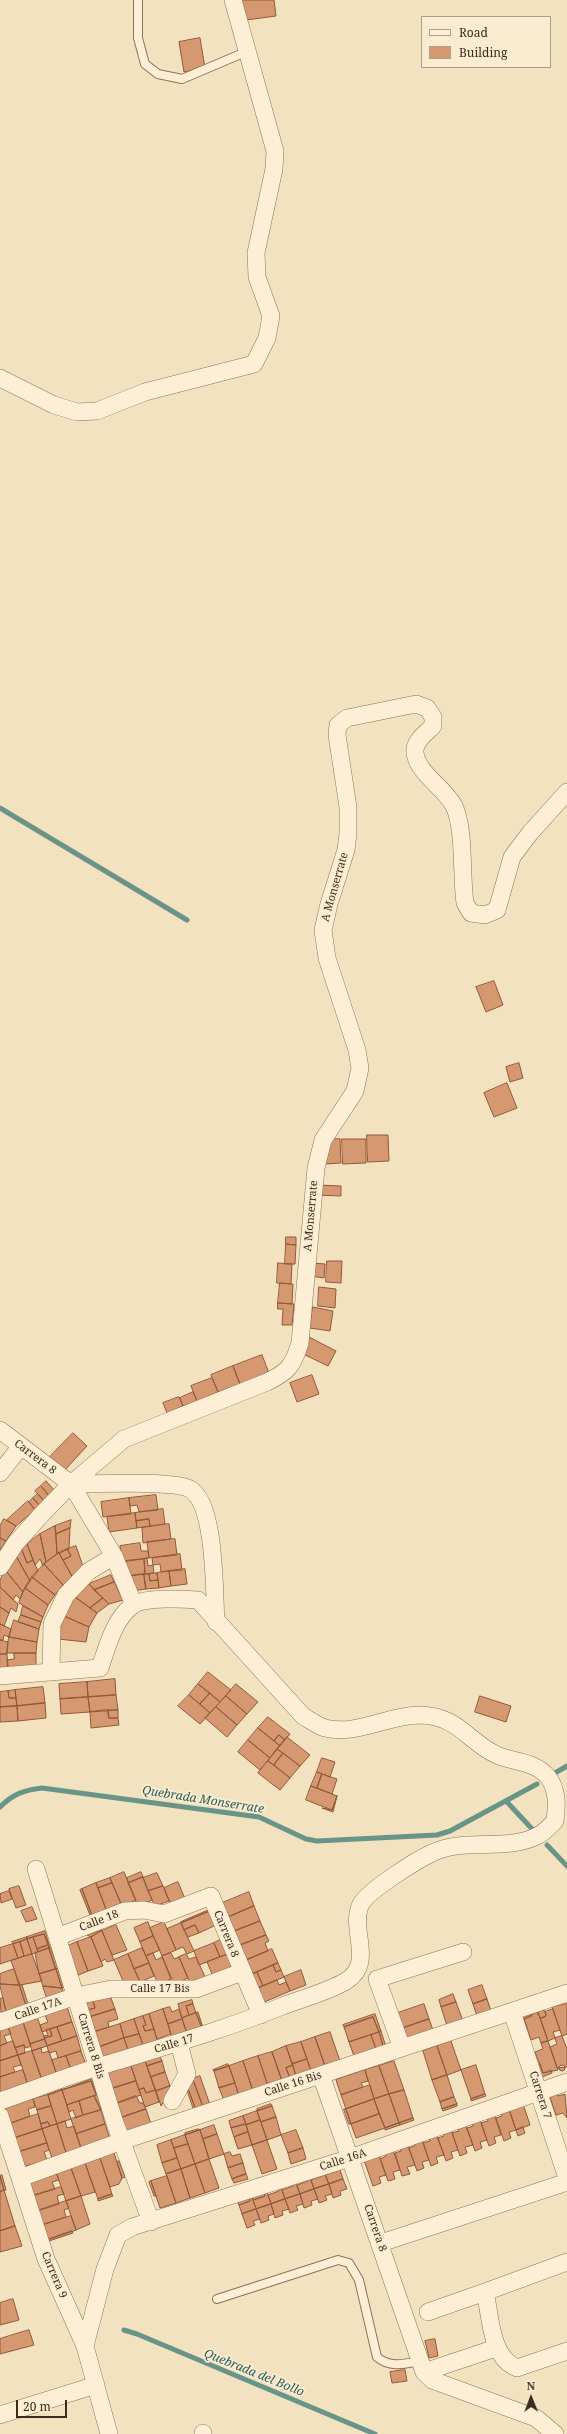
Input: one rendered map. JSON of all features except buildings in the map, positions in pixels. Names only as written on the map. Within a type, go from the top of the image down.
[{"type":"street","points":[[0,378],[54,405],[77,412],[97,410],[145,392],[254,364],[267,338],[271,316],[257,277],[256,253],[274,169],[275,151],[233,0]]},
{"type":"street","name":"A Monserrate","points":[[71,1484],[124,1439],[266,1382],[285,1373],[295,1359],[300,1343],[316,1168],[323,1140],[355,1091],[360,1068],[358,1050],[327,958],[323,930],[329,904],[346,850],[348,833],[348,808],[337,736],[338,725],[348,718],[416,704],[427,708],[433,718],[433,726],[418,740],[414,751],[419,765],[446,793],[454,807],[459,821],[465,903],[471,913],[485,915],[497,910],[512,857],[530,833],[567,792]]},
{"type":"street","name":"Carrera 8","points":[[0,1430],[71,1484]]},
{"type":"street","points":[[0,1473],[21,1446]]},
{"type":"street","points":[[71,1484],[114,1556],[134,1605]]},
{"type":"street","points":[[0,1567],[15,1544],[71,1484],[173,1485],[191,1489],[203,1504],[209,1522],[216,1622]]},
{"type":"street","points":[[51,1672],[52,1624],[66,1595],[89,1571],[114,1556]]},
{"type":"street","points":[[0,1676],[100,1668],[115,1627],[134,1605],[168,1599],[198,1600],[216,1622],[304,1716],[324,1728],[349,1730],[398,1716],[421,1715],[444,1719],[463,1729],[480,1744],[499,1756],[530,1764],[548,1777],[557,1800],[561,1824]]},
{"type":"street","name":"Calle 17","points":[[0,2101],[97,2067],[179,2043],[261,2015],[346,1981],[358,1968],[362,1954],[357,1922],[360,1906],[370,1892],[432,1852],[448,1847],[516,1842],[538,1836],[561,1824]]},
{"type":"street","name":"Carrera 8 Bis","points":[[36,1869],[97,2067],[151,2222]]},
{"type":"street","name":"Carrera 8","points":[[211,1896],[261,2015]]},
{"type":"street","name":"Calle 18","points":[[57,1937],[125,1911],[144,1910],[164,1914],[211,1896]]},
{"type":"street","points":[[402,2048],[377,1980],[463,1952]]},
{"type":"street","name":"Calle 17 Bis","points":[[76,1996],[110,1989],[196,1989],[242,1972]]},
{"type":"street","name":"Calle 16 Bis","points":[[20,2178],[122,2141],[567,1993]]},
{"type":"street","name":"Calle 17A","points":[[0,2022],[76,1996]]},
{"type":"street","name":"Carrera 7","points":[[512,2012],[567,2178]]},
{"type":"street","points":[[172,2101],[187,2074],[179,2043]]},
{"type":"street","name":"Carrera 8","points":[[321,2075],[425,2371]]},
{"type":"street","name":"Calle 16A","points":[[85,2346],[105,2269],[118,2235],[132,2227],[350,2158],[567,2082]]},
{"type":"street","name":"Carrera 9","points":[[0,2116],[46,2259],[85,2346],[109,2434]]},
{"type":"street","points":[[381,2243],[567,2182]]},
{"type":"street","points":[[428,2312],[567,2262]]},
{"type":"street","points":[[485,2292],[496,2348],[512,2366],[517,2368],[567,2351]]},
{"type":"street","points":[[425,2371],[496,2348]]},
{"type":"street","points":[[425,2371],[536,2418],[555,2434]]},
{"type":"street","points":[[0,2415],[96,2385]]},
{"type":"lane","points":[[138,0],[138,38],[145,64],[158,74],[182,79],[248,51]]},
{"type":"lane","points":[[217,2299],[338,2260],[349,2263],[359,2280],[377,2357],[384,2363],[425,2371]]},
{"type":"waterway","points":[[0,808],[187,920]]},
{"type":"waterway","name":"Quebrada Monserrate","points":[[555,1773],[567,1766]]},
{"type":"waterway","name":"Quebrada Monserrate","points":[[0,1807],[19,1793],[42,1788],[259,1817],[306,1839],[317,1841],[437,1835],[450,1831],[537,1784]]},
{"type":"waterway","points":[[507,1802],[534,1831]]},
{"type":"waterway","points":[[547,1845],[567,1866]]},
{"type":"waterway","name":"Quebrada del Bollo","points":[[124,2330],[137,2334],[375,2434]]}]
